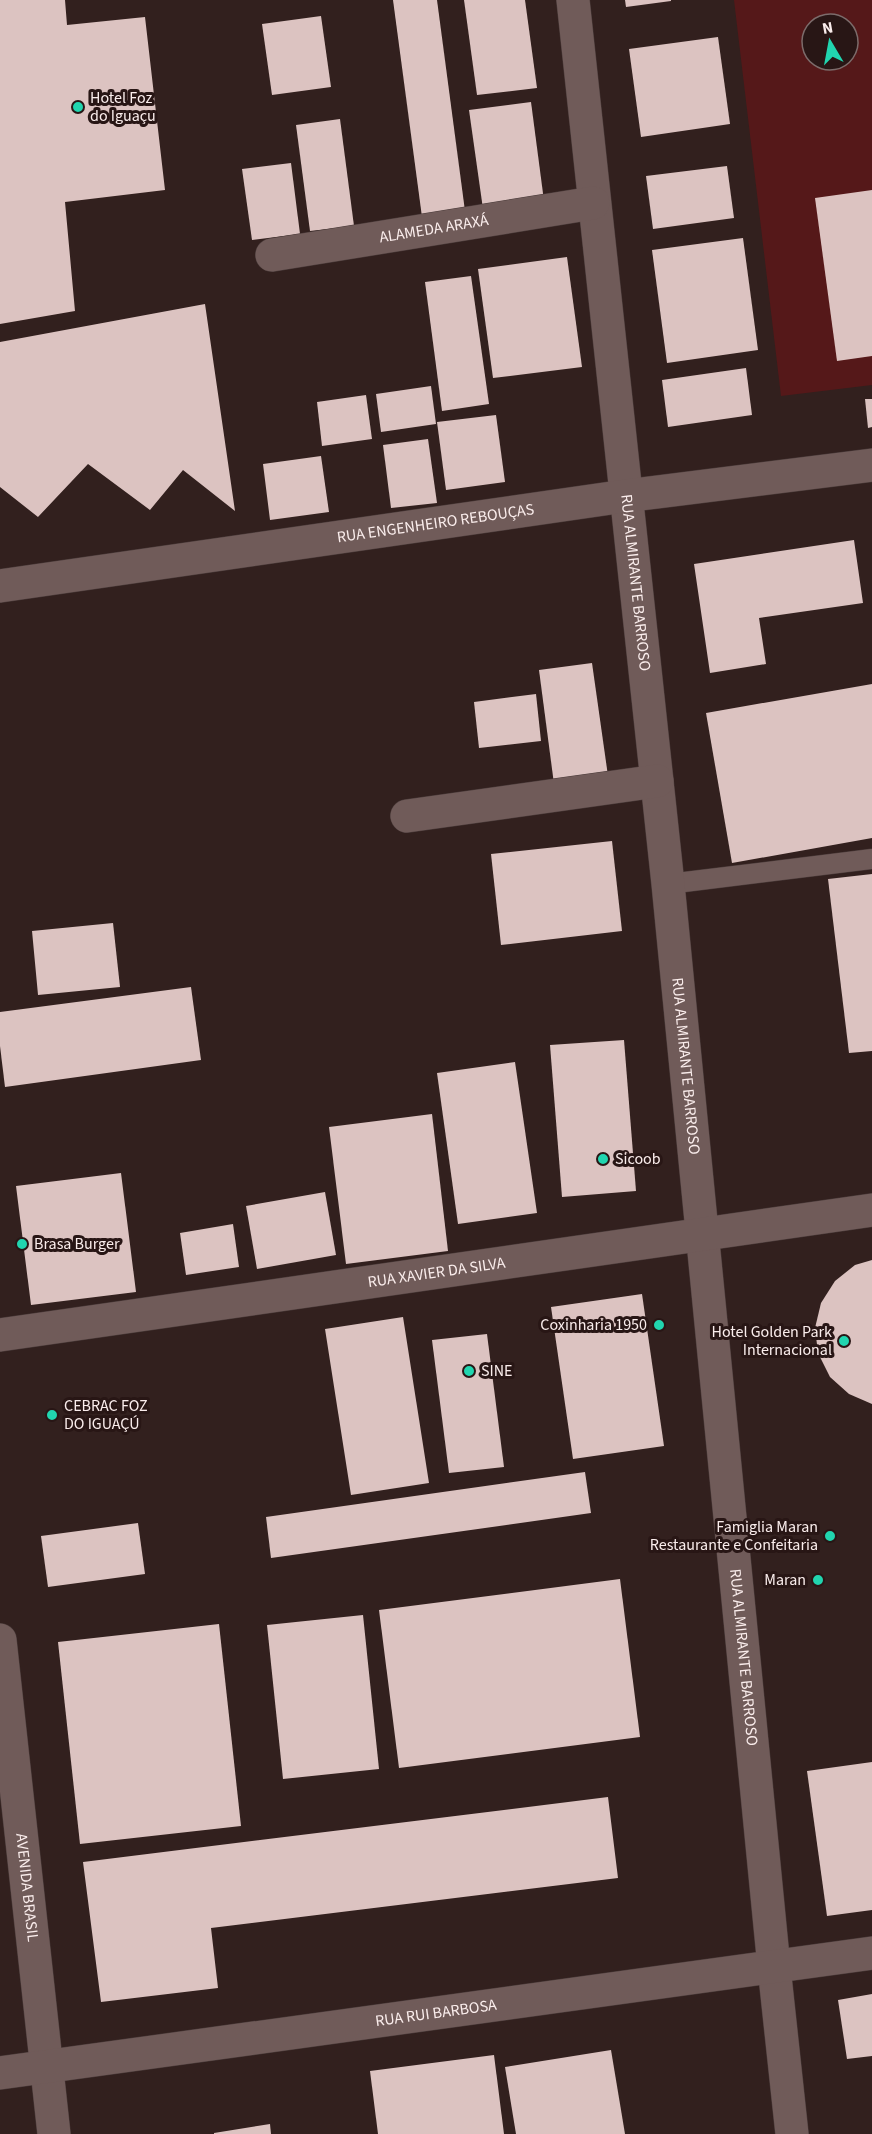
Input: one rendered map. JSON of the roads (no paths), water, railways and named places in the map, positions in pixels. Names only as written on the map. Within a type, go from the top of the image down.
[{"type":"street","name":"RUA ALMIRANTE BARROSO","points":[[573,0],[668,884],[701,1235],[792,2134]]},
{"type":"street","name":"ALAMEDA ARAXÁ","points":[[272,255],[594,203]]},
{"type":"street","name":"RUA ENGENHEIRO REBOUÇAS","points":[[0,586],[625,496],[872,465]]},
{"type":"street","points":[[407,816],[657,781]]},
{"type":"street","name":"RUA XAVIER DA SILVA","points":[[0,1335],[872,1210]]},
{"type":"street","name":"AVENIDA BRASIL","points":[[0,1640],[54,2134]]},
{"type":"street","name":"RUA RUI BARBOSA","points":[[0,2073],[872,1953]]},
{"type":"lane","points":[[668,884],[872,859]]},
{"type":"place","name":"Hotel Foz do Iguaçu","points":[[78,107]]},
{"type":"place","name":"Sicoob","points":[[603,1159]]},
{"type":"place","name":"Brasa Burger","points":[[22,1244]]},
{"type":"place","name":"Coxinharia 1950","points":[[659,1325]]},
{"type":"place","name":"Hotel Golden Park Internacional","points":[[844,1341]]},
{"type":"place","name":"SINE","points":[[469,1371]]},
{"type":"place","name":"CEBRAC FOZ DO IGUAÇÚ","points":[[52,1415]]},
{"type":"place","name":"Famiglia Maran Restaurante e Confeitaria","points":[[830,1536]]},
{"type":"place","name":"Maran","points":[[818,1580]]}]
